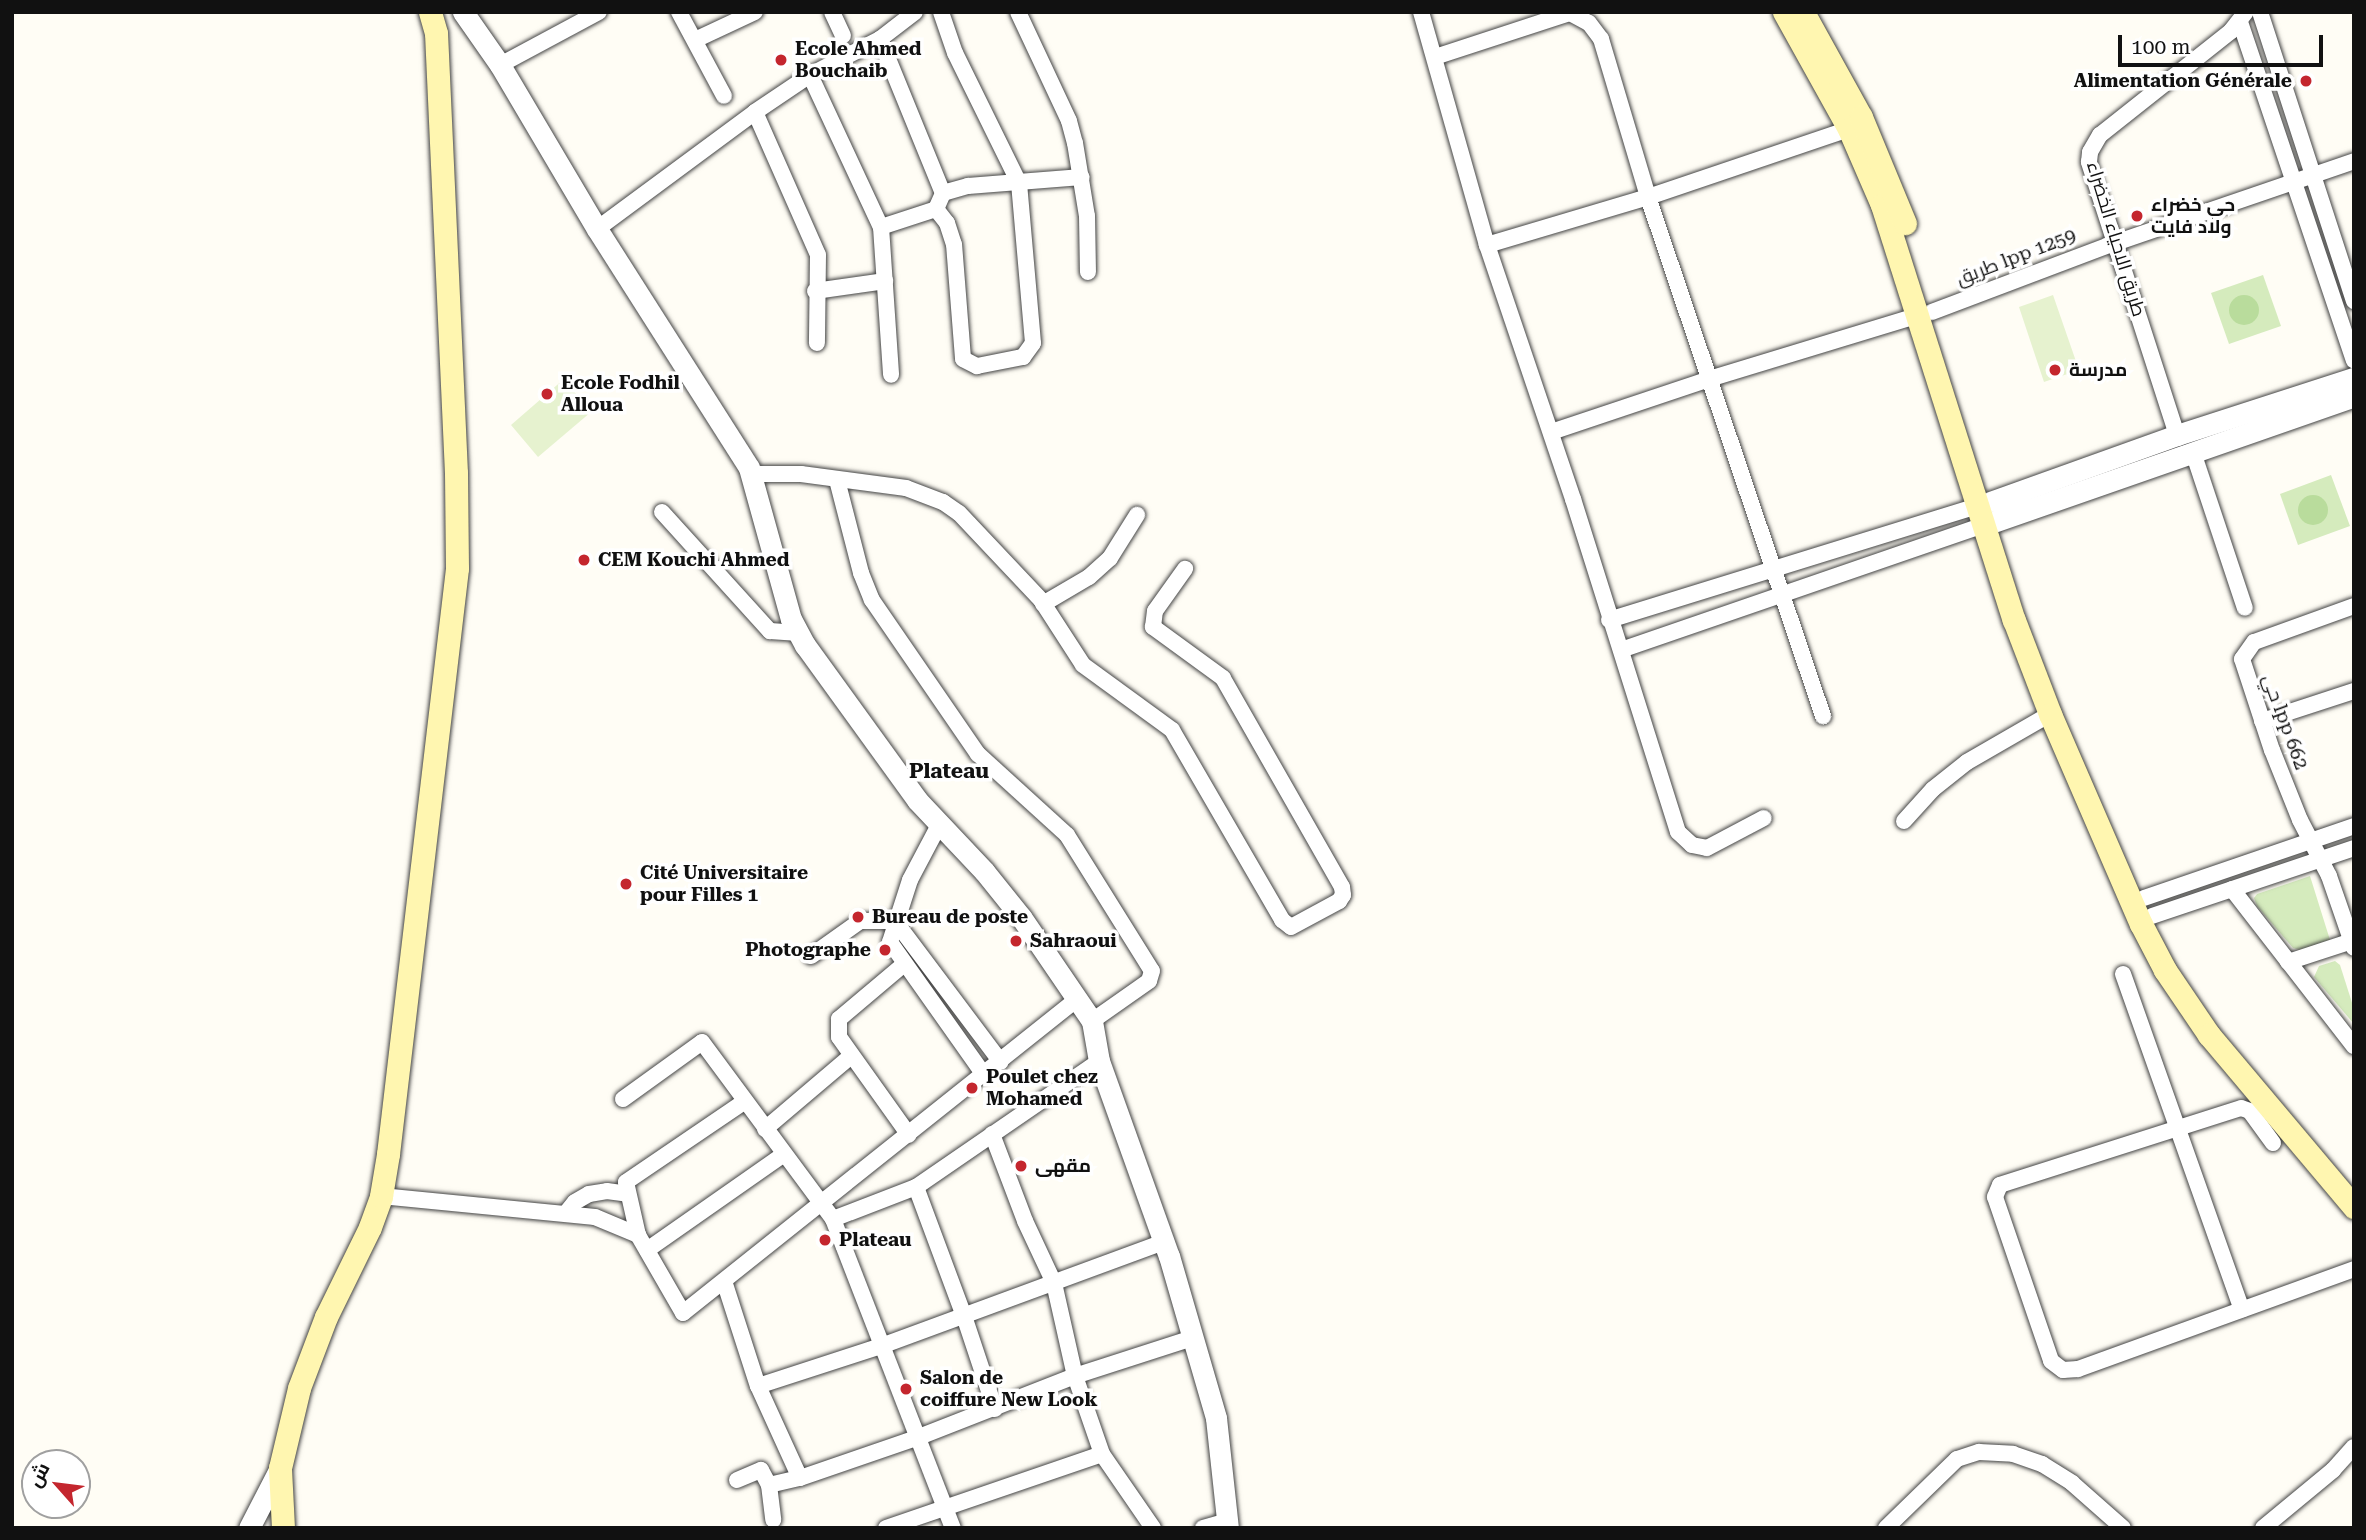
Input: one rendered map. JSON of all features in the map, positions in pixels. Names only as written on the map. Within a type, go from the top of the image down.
[{"type":"main road","points":[[1784,12],[1849,129],[1925,313]]},
{"type":"main road","points":[[1803,12],[1844,84],[1877,150],[1905,223],[1925,313],[2050,714],[2130,900],[2172,981],[2225,1056],[2354,1207]]},
{"type":"main road","points":[[283,1528],[279,1468],[299,1388],[326,1317],[370,1227],[381,1196],[392,1127],[457,568],[456,473],[436,19]]},
{"type":"main road","points":[[1986,514],[2063,713],[2148,907],[2176,961],[2211,1014],[2354,1185]]},
{"type":"street","points":[[463,12],[500,65],[597,229],[734,441],[751,474],[791,619],[799,634],[909,789],[939,825],[984,871],[1021,917],[1092,1021],[1099,1061],[1164,1242],[1216,1418],[1228,1524],[1203,1528]]},
{"type":"street","points":[[500,65],[599,12]]},
{"type":"street","points":[[679,12],[724,96]]},
{"type":"street","points":[[695,40],[755,12]]},
{"type":"street","points":[[832,12],[843,36]]},
{"type":"street","points":[[597,229],[755,112],[810,75],[880,39],[915,12]]},
{"type":"street","points":[[936,209],[947,223],[954,244],[963,359],[976,366],[1024,358],[1033,343],[1019,183],[955,53],[941,12]]},
{"type":"street","points":[[1018,12],[1069,121],[1082,177],[1087,216],[1088,272]]},
{"type":"street","points":[[1421,12],[1487,245],[1621,650],[1678,832],[1692,845],[1707,848],[1764,818]]},
{"type":"street","points":[[2260,12],[2354,301]]},
{"type":"street","points":[[1435,57],[1570,13],[1589,23],[1601,39],[1648,197],[1823,716]]},
{"type":"street","name":"طريق الاحياء الخضراء","points":[[2177,435],[2089,162],[2094,144],[2243,17],[2354,360]]},
{"type":"street","points":[[880,39],[943,193],[936,209],[881,227]]},
{"type":"street","points":[[810,75],[881,227],[891,375]]},
{"type":"street","points":[[755,112],[817,255],[817,343]]},
{"type":"street","points":[[1487,245],[1648,197],[1849,129]]},
{"type":"street","name":"طريق lpp 1259","points":[[1550,432],[1709,379],[1925,313],[2115,243],[2354,161]]},
{"type":"street","points":[[943,193],[968,186],[1082,177]]},
{"type":"street","points":[[815,291],[885,281]]},
{"type":"street","points":[[1621,650],[1783,594],[2177,435],[2354,378]]},
{"type":"street","points":[[1609,620],[1775,569],[1986,514],[2193,452],[2354,396]]},
{"type":"street","points":[[2193,452],[2245,607]]},
{"type":"street","points":[[751,474],[800,474],[906,488],[943,502],[976,528],[1043,604],[1083,665],[1172,730],[1282,920],[1291,926],[1339,901],[1343,895],[1342,887],[1223,678],[1153,627],[1155,611],[1185,569]]},
{"type":"street","points":[[838,480],[861,573],[872,600],[978,754],[1067,835],[1152,971],[1149,981],[1092,1021]]},
{"type":"street","points":[[662,512],[770,631],[799,634]]},
{"type":"street","points":[[1043,604],[1089,577],[1110,558],[1137,515]]},
{"type":"street","name":"حي lpp 662","points":[[2353,944],[2242,666],[2244,652],[2248,646],[2354,606]]},
{"type":"street","points":[[2262,720],[2354,691]]},
{"type":"street","points":[[1904,821],[1933,789],[1967,762],[2050,714]]},
{"type":"street","points":[[939,825],[910,880],[890,942],[903,965],[984,1075]]},
{"type":"street","points":[[2148,907],[2310,839],[2354,826]]},
{"type":"street","points":[[2148,907],[2232,889],[2354,848]]},
{"type":"street","points":[[2232,889],[2354,1046]]},
{"type":"street","points":[[811,956],[860,921],[895,921]]},
{"type":"street","points":[[895,921],[1002,1062]]},
{"type":"street","points":[[2288,962],[2353,944]]},
{"type":"street","points":[[903,965],[839,1019],[839,1037],[850,1057],[909,1135]]},
{"type":"street","points":[[2123,974],[2242,1310]]},
{"type":"street","points":[[745,1101],[625,1182],[638,1235],[684,1313],[822,1205],[854,1176],[1002,1062],[1077,999]]},
{"type":"street","points":[[623,1100],[702,1042],[833,1219],[953,1528]]},
{"type":"street","points":[[765,1129],[850,1057]]},
{"type":"street","points":[[833,1219],[916,1187],[1099,1061]]},
{"type":"street","points":[[2273,1143],[2245,1109],[2008,1182],[1997,1188],[1995,1197],[2051,1362],[2063,1370],[2078,1370],[2354,1269]]},
{"type":"street","points":[[992,1135],[1025,1220],[1054,1283],[1075,1376],[1102,1454],[1153,1528]]},
{"type":"street","points":[[647,1250],[784,1154]]},
{"type":"street","points":[[916,1187],[995,1409]]},
{"type":"street","points":[[566,1213],[575,1202],[589,1194],[607,1191],[628,1194]]},
{"type":"street","points":[[381,1196],[595,1217],[638,1235]]},
{"type":"street","points":[[758,1386],[884,1345],[1164,1242]]},
{"type":"street","points":[[724,1281],[758,1386],[800,1478]]},
{"type":"street","points":[[769,1485],[800,1478],[919,1437],[1075,1376],[1193,1338]]},
{"type":"street","points":[[2263,1528],[2333,1470],[2354,1447]]},
{"type":"street","points":[[1886,1528],[1957,1459],[1979,1452],[2013,1454],[2042,1464],[2072,1483],[2123,1528]]},
{"type":"street","points":[[886,1528],[1102,1454]]},
{"type":"street","points":[[249,1528],[279,1468]]},
{"type":"street","points":[[737,1480],[761,1470],[769,1485],[773,1520]]},
{"type":"green space","points":[[2263,275],[2281,326],[2229,344],[2211,293]]},
{"type":"green space","points":[[2053,295],[2079,370],[2044,382],[2019,307]]},
{"type":"green space","points":[[2244,295],[2255,299],[2259,310],[2255,321],[2244,325],[2233,321],[2229,310],[2233,299]]},
{"type":"green space","points":[[564,379],[591,412],[538,457],[511,425]]},
{"type":"green space","points":[[2331,475],[2350,526],[2298,545],[2280,494]]},
{"type":"green space","points":[[2313,495],[2324,499],[2328,510],[2324,521],[2313,525],[2302,521],[2298,510],[2302,499]]},
{"type":"green space","points":[[2310,876],[2330,940],[2300,950],[2293,948],[2257,906],[2254,898],[2257,894]]},
{"type":"green space","points":[[2335,961],[2340,965],[2354,1009],[2354,1024],[2314,977],[2319,966]]},
{"type":"place","name":"Ecole Ahmed Bouchaib","points":[[781,60]]},
{"type":"place","name":"Alimentation Générale","points":[[2306,81]]},
{"type":"place","name":"حي خضراء ولاد فايت","points":[[2137,216]]},
{"type":"place","name":"مدرسة","points":[[2055,370]]},
{"type":"place","name":"Ecole Fodhil Alloua","points":[[547,394]]},
{"type":"place","name":"CEM Kouchi Ahmed","points":[[584,560]]},
{"type":"place","name":"Cité Universitaire pour Filles 1","points":[[626,884]]},
{"type":"place","name":"Bureau de poste","points":[[858,917]]},
{"type":"place","name":"Sahraoui","points":[[1016,941]]},
{"type":"place","name":"Photographe","points":[[885,950]]},
{"type":"place","name":"Poulet chez Mohamed","points":[[972,1088]]},
{"type":"place","name":"مقهى","points":[[1021,1166]]},
{"type":"place","name":"Plateau","points":[[825,1240]]},
{"type":"place","name":"Salon de coiffure New Look","points":[[906,1389]]},
{"type":"district","name":"Plateau","points":[[949,771]]}]
